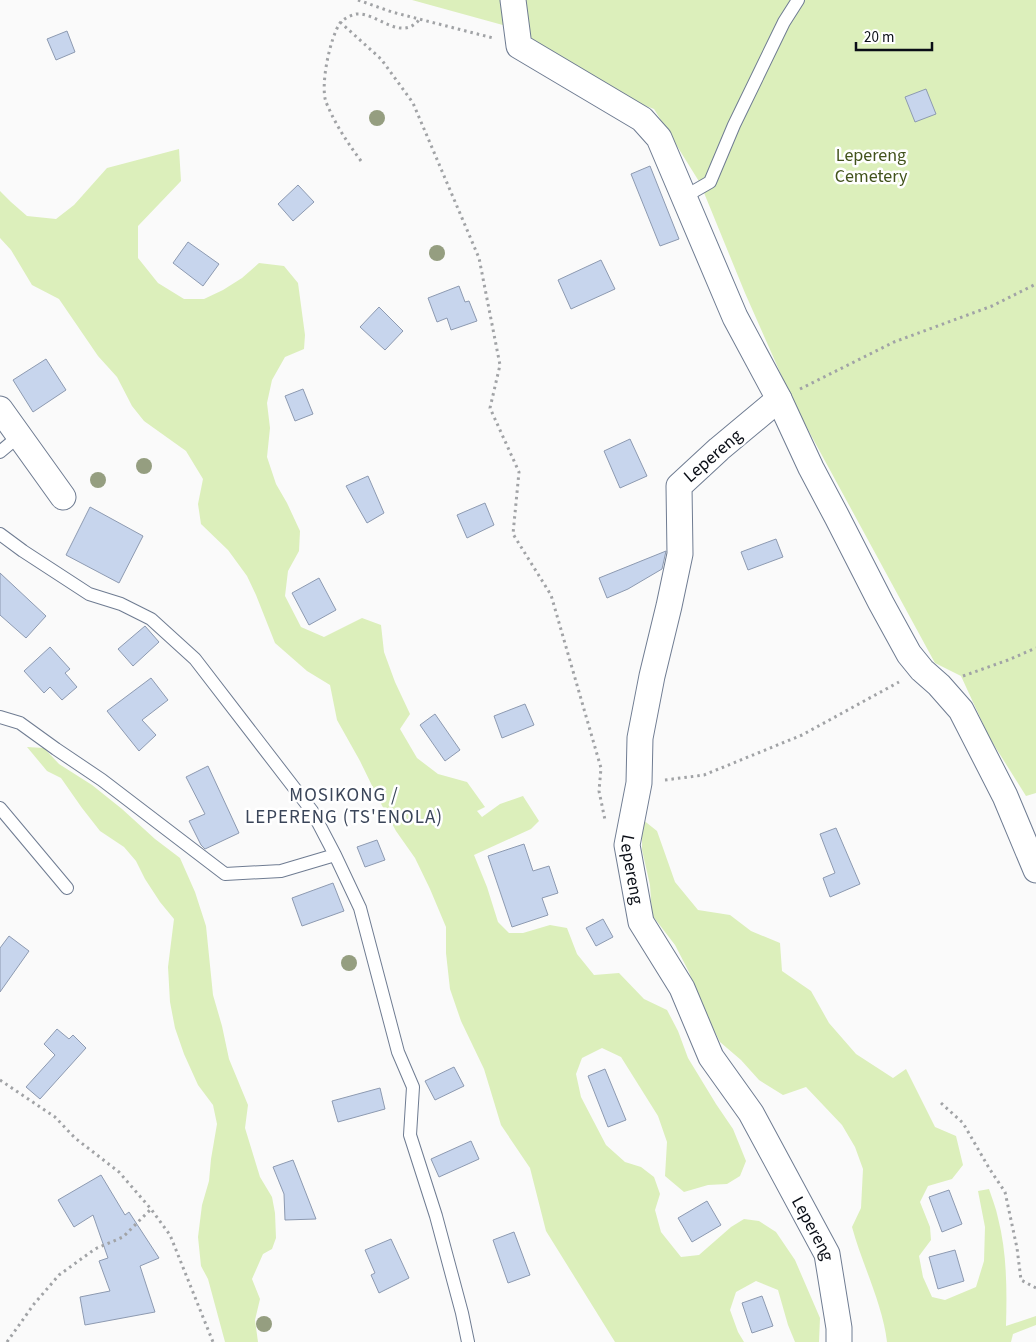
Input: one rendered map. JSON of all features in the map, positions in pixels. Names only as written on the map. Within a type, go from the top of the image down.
[{"type":"street","points":[[512,0],[520,46],[642,118],[659,138],[735,317],[779,399],[811,468],[909,654],[961,710],[1005,796],[1036,870]]},
{"type":"street","name":"Lepereng","points":[[779,399],[679,486],[680,554],[640,738],[639,783],[626,845],[641,922],[682,988],[711,1058],[751,1113],[826,1254],[839,1328],[839,1342]]},
{"type":"street","points":[[0,409],[63,497]]},
{"type":"lane","points":[[684,197],[710,182],[784,22],[798,0]]},
{"type":"lane","points":[[0,452],[20,436]]},
{"type":"lane","points":[[0,534],[88,594],[121,604],[151,619],[196,659],[312,811],[360,908],[398,1052],[412,1087],[410,1135],[436,1216],[462,1312],[468,1342]]},
{"type":"lane","points":[[0,717],[20,723],[102,780],[225,874],[281,871],[335,855]]},
{"type":"lane","points":[[0,808],[67,888]]},
{"type":"path","points":[[358,0],[392,12],[512,42],[520,46]]},
{"type":"path","points":[[361,161],[341,134],[325,99],[324,80],[332,42],[340,22],[355,14],[364,15],[392,27],[403,28],[414,26],[420,19]]},
{"type":"path","points":[[340,22],[381,59],[413,103],[479,258],[500,365],[490,408],[519,472],[513,534],[551,595],[601,768],[598,790],[603,814],[609,829],[626,845]]},
{"type":"path","points":[[779,399],[894,342],[992,306],[1036,284]]},
{"type":"path","points":[[639,783],[704,775],[802,735],[931,678],[1036,648]]},
{"type":"path","points":[[0,1080],[55,1117],[75,1138],[119,1172],[151,1209],[170,1235],[213,1342]]},
{"type":"path","points":[[941,1103],[963,1123],[1005,1192],[1018,1248],[1021,1280],[1036,1288]]},
{"type":"path","points":[[7,1342],[34,1304],[59,1275],[95,1249],[123,1237],[151,1209]]},
{"type":"green space","name":"Lepereng Cemetery","points":[[412,0],[1036,0],[1036,793],[1026,796],[989,737],[961,676],[935,663],[794,404],[745,293],[700,183],[654,109],[627,99],[573,72],[521,30]]},
{"type":"green space","points":[[179,149],[181,181],[138,226],[138,258],[158,283],[184,299],[204,299],[242,278],[259,263],[284,266],[298,283],[305,335],[304,349],[285,357],[272,380],[267,403],[270,428],[267,457],[276,484],[300,531],[299,551],[288,571],[285,596],[301,627],[324,637],[362,618],[381,625],[384,652],[410,714],[400,729],[417,758],[438,774],[467,782],[485,807],[477,811],[482,817],[500,804],[523,796],[539,821],[531,829],[474,855],[498,922],[509,933],[523,933],[550,925],[567,928],[577,954],[594,975],[619,973],[644,999],[667,1010],[678,1031],[688,1058],[733,1129],[746,1161],[740,1176],[727,1184],[708,1185],[684,1192],[665,1176],[667,1142],[658,1116],[621,1057],[602,1048],[582,1058],[576,1074],[581,1097],[606,1145],[625,1162],[641,1167],[654,1177],[660,1194],[655,1210],[661,1232],[681,1257],[699,1255],[731,1227],[744,1219],[759,1221],[776,1232],[795,1260],[820,1318],[819,1342],[795,1342],[778,1290],[756,1281],[736,1292],[730,1310],[744,1342],[615,1342],[546,1231],[530,1168],[501,1125],[484,1069],[461,1021],[450,989],[446,953],[446,927],[415,858],[396,831],[337,720],[330,685],[307,671],[275,643],[247,576],[228,550],[201,524],[198,504],[203,479],[186,451],[144,421],[132,406],[117,377],[98,356],[59,299],[32,285],[11,250],[0,238],[0,191],[27,216],[56,219],[74,205],[107,168]]},
{"type":"green space","points":[[27,747],[44,748],[59,764],[92,785],[180,858],[195,892],[206,926],[213,995],[229,1059],[248,1105],[245,1128],[260,1177],[272,1197],[275,1213],[276,1238],[272,1249],[263,1254],[252,1279],[260,1299],[255,1320],[258,1342],[225,1342],[208,1279],[201,1266],[198,1237],[202,1205],[209,1181],[217,1124],[213,1105],[198,1085],[175,1028],[170,1002],[168,967],[174,919],[160,902],[136,861],[124,847],[100,831],[61,778],[47,771]]},
{"type":"green space","points":[[642,819],[657,831],[675,882],[698,910],[730,915],[751,931],[780,943],[782,971],[811,991],[829,1023],[856,1054],[893,1078],[906,1069],[935,1127],[956,1136],[963,1165],[952,1179],[928,1186],[920,1202],[930,1227],[931,1240],[919,1256],[923,1277],[932,1297],[945,1300],[976,1287],[984,1261],[985,1227],[978,1191],[989,1189],[1001,1231],[1005,1258],[1006,1326],[1036,1316],[1036,1325],[1013,1334],[1011,1342],[887,1342],[877,1299],[852,1227],[861,1208],[863,1169],[855,1147],[842,1125],[806,1087],[783,1095],[759,1080],[741,1060],[720,1042],[675,945],[652,915],[650,885],[642,850]]},
{"type":"building","points":[[67,31],[75,52],[56,60],[47,39]]},
{"type":"building","points":[[926,89],[936,114],[915,122],[905,97]]},
{"type":"building","points":[[650,166],[679,239],[660,246],[631,174]]},
{"type":"building","points":[[298,185],[314,202],[293,221],[278,204]]},
{"type":"building","points":[[188,242],[219,264],[203,286],[173,263]]},
{"type":"building","points":[[601,260],[615,289],[571,309],[558,280]]},
{"type":"building","points":[[459,286],[465,302],[469,301],[477,321],[451,330],[447,318],[437,322],[428,298]]},
{"type":"building","points":[[379,307],[403,331],[385,350],[360,327]]},
{"type":"building","points":[[46,359],[66,390],[33,412],[13,380]]},
{"type":"building","points":[[303,389],[313,414],[295,421],[285,396]]},
{"type":"building","points":[[630,439],[647,476],[620,488],[604,451]]},
{"type":"building","points":[[368,476],[384,513],[367,523],[346,486]]},
{"type":"building","points":[[485,503],[494,525],[467,538],[457,515]]},
{"type":"building","points":[[90,507],[143,536],[119,583],[66,555]]},
{"type":"building","points":[[776,539],[783,557],[748,570],[741,552]]},
{"type":"building","points":[[666,551],[662,569],[628,589],[607,598],[599,578]]},
{"type":"building","points":[[0,573],[46,616],[26,638],[0,615]]},
{"type":"building","points":[[319,578],[336,610],[309,625],[292,593]]},
{"type":"building","points":[[145,626],[159,642],[133,666],[118,649]]},
{"type":"building","points":[[50,647],[70,669],[65,673],[77,687],[62,700],[50,687],[44,693],[24,671]]},
{"type":"building","points":[[151,678],[168,700],[142,720],[156,735],[139,751],[107,711]]},
{"type":"building","points":[[525,704],[534,725],[502,738],[494,716]]},
{"type":"building","points":[[435,714],[460,750],[445,761],[420,725]]},
{"type":"building","points":[[208,766],[239,833],[205,849],[189,821],[205,814],[186,777]]},
{"type":"building","points":[[836,828],[860,884],[830,897],[823,878],[835,873],[820,834]]},
{"type":"building","points":[[377,840],[385,860],[365,867],[357,847]]},
{"type":"building","points":[[524,844],[533,871],[549,866],[558,893],[542,898],[548,915],[512,927],[488,856]]},
{"type":"building","points":[[333,883],[344,911],[302,926],[292,898]]},
{"type":"building","points":[[603,919],[613,937],[596,946],[586,928]]},
{"type":"building","points":[[9,936],[29,951],[0,992],[0,948]]},
{"type":"building","points":[[57,1029],[69,1039],[73,1035],[86,1048],[40,1099],[26,1087],[55,1055],[44,1044]]},
{"type":"building","points":[[454,1067],[464,1086],[435,1100],[425,1081]]},
{"type":"building","points":[[605,1069],[626,1120],[608,1127],[588,1076]]},
{"type":"building","points":[[380,1088],[385,1109],[338,1122],[332,1101]]},
{"type":"building","points":[[471,1141],[479,1159],[439,1177],[431,1159]]},
{"type":"building","points":[[293,1160],[316,1219],[285,1220],[284,1194],[273,1167]]},
{"type":"building","points":[[101,1175],[125,1215],[129,1212],[159,1258],[140,1266],[155,1312],[85,1325],[80,1297],[110,1291],[99,1261],[108,1258],[93,1215],[74,1227],[58,1200]]},
{"type":"building","points":[[949,1190],[962,1224],[942,1232],[929,1197]]},
{"type":"building","points":[[707,1201],[721,1225],[692,1242],[678,1218]]},
{"type":"building","points":[[514,1232],[530,1275],[508,1283],[493,1240]]},
{"type":"building","points":[[391,1239],[409,1278],[379,1293],[371,1275],[375,1273],[365,1250]]},
{"type":"building","points":[[955,1250],[964,1281],[938,1289],[929,1257]]},
{"type":"building","points":[[762,1296],[773,1326],[752,1333],[742,1303]]},
{"type":"district","name":"MOSIKONG / LEPERENG (TS'ENOLA)","points":[[344,806]]}]
